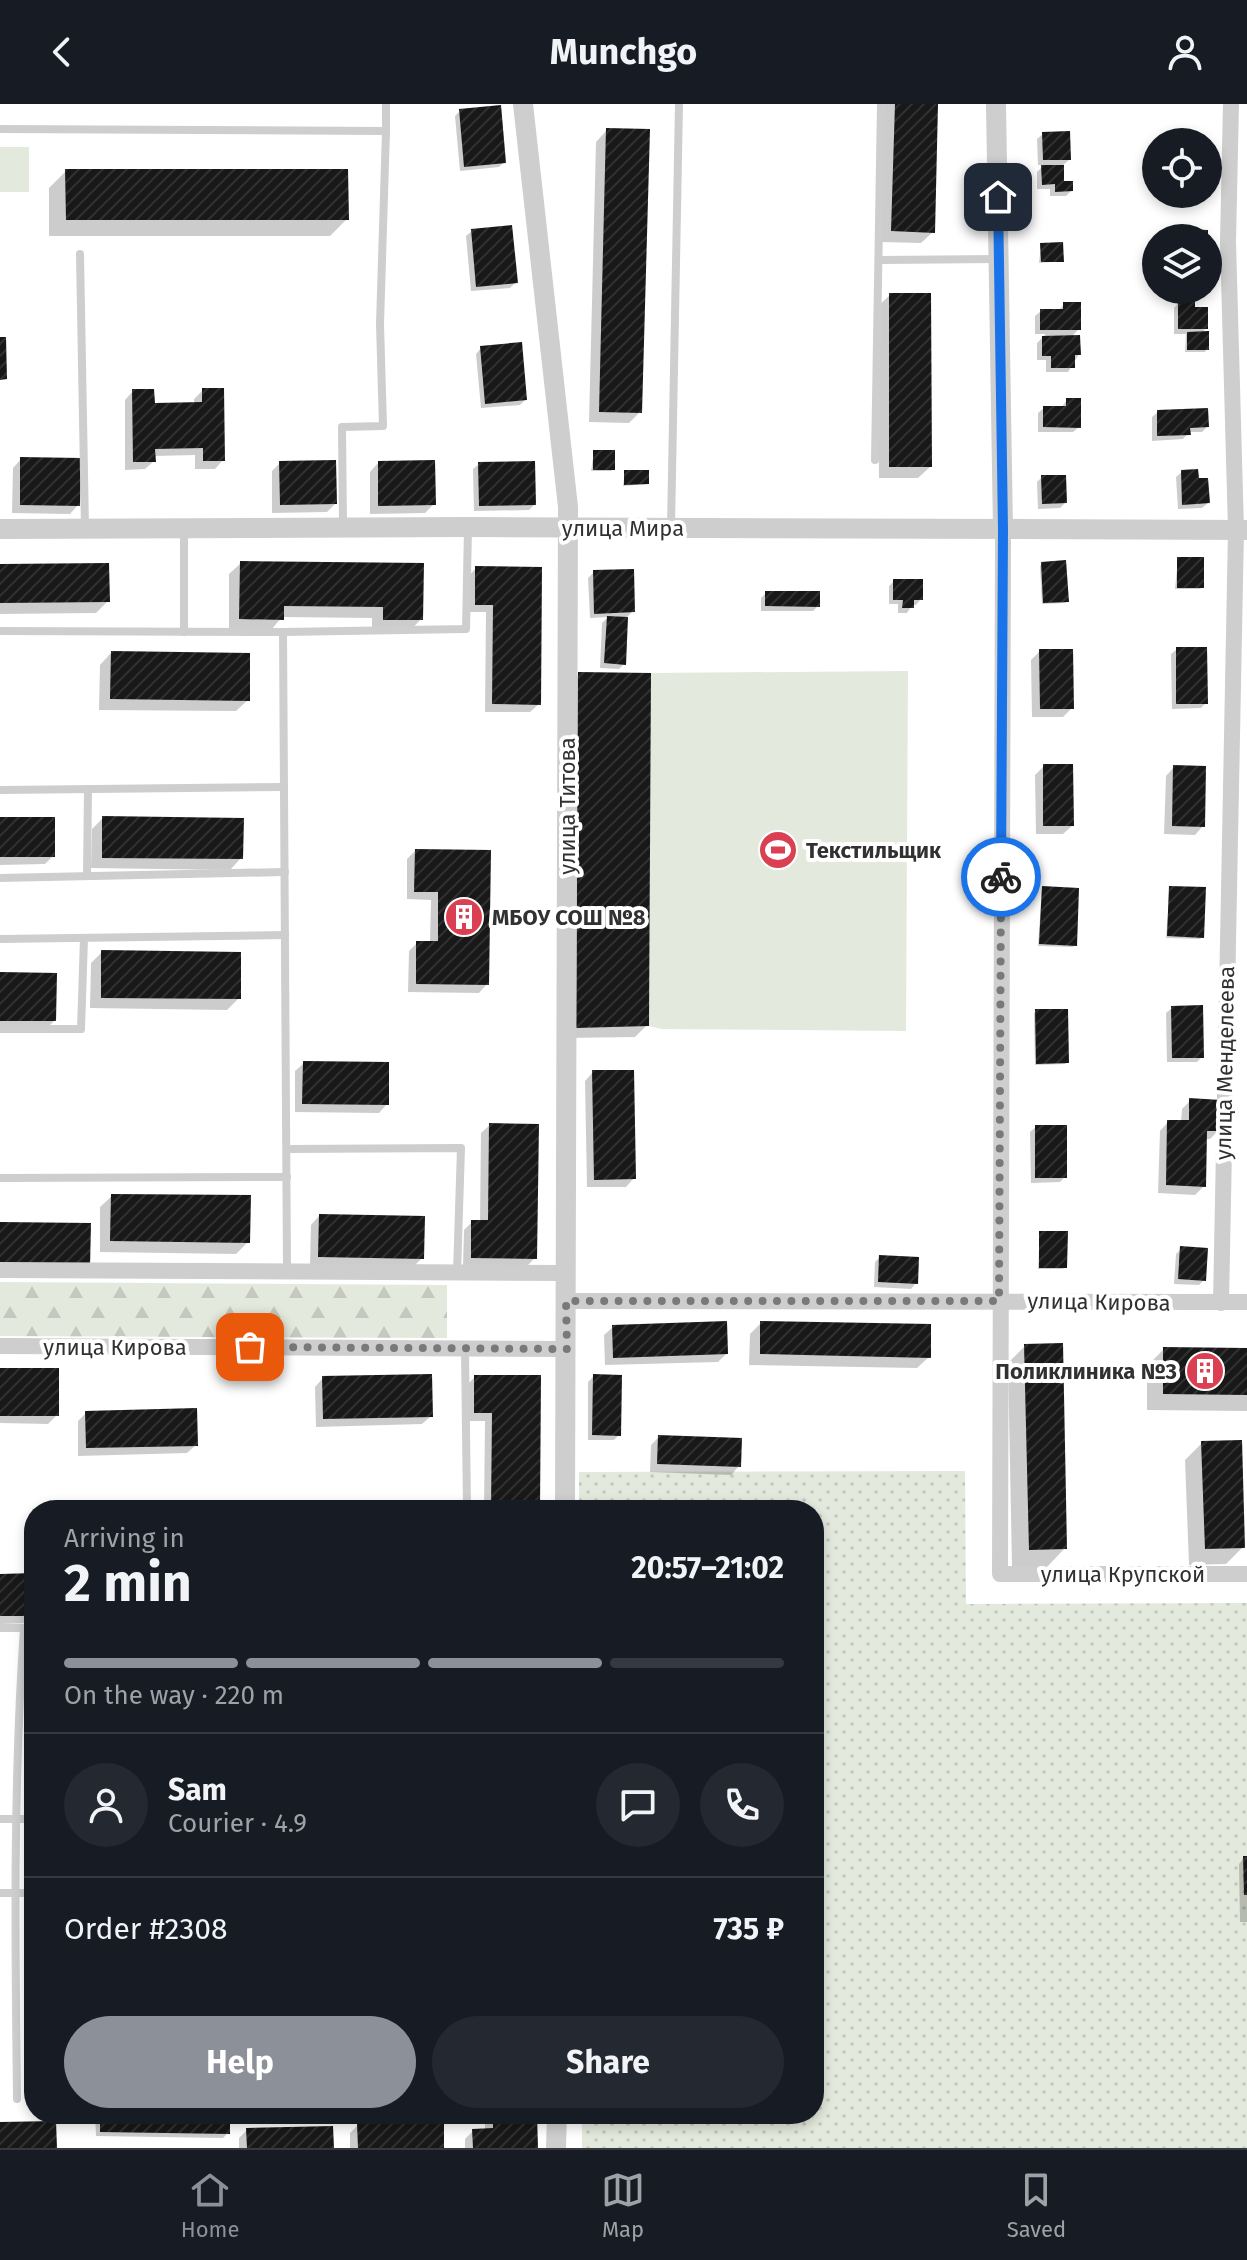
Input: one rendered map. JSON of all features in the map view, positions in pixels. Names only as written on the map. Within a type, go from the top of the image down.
[{"type":"street","name":"улица Титова","points":[[523,104],[568,507],[565,1500]]},
{"type":"street","points":[[996,104],[1003,530],[999,1301]]},
{"type":"street","name":"улица Менделеева","points":[[1221,1303],[1241,530],[1228,241],[1231,104]]},
{"type":"street","name":"улица Мира","points":[[0,529],[1241,530]]},
{"type":"street","points":[[0,1270],[565,1273]]},
{"type":"street","name":"улица Кирова","points":[[566,1301],[1247,1302]]},
{"type":"street","name":"улица Крупской","points":[[999,1301],[1000,1574],[1247,1574]]},
{"type":"street","name":"улица Кирова","points":[[0,1346],[567,1349]]},
{"type":"street","points":[[556,2148],[557,2124]]},
{"type":"lane","points":[[343,528],[342,427],[383,426],[380,324],[386,104]]},
{"type":"lane","points":[[671,529],[679,104]]},
{"type":"lane","points":[[875,460],[881,104]]},
{"type":"lane","points":[[0,129],[386,131]]},
{"type":"lane","points":[[80,254],[85,529]]},
{"type":"lane","points":[[880,260],[999,259]]},
{"type":"lane","points":[[0,631],[466,629],[468,527]]},
{"type":"lane","points":[[184,528],[184,632]]},
{"type":"lane","points":[[283,632],[287,1272]]},
{"type":"lane","points":[[0,790],[284,787]]},
{"type":"lane","points":[[87,876],[88,789]]},
{"type":"lane","points":[[0,878],[285,872]]},
{"type":"lane","points":[[0,939],[285,935]]},
{"type":"lane","points":[[0,1029],[81,1029],[84,938]]},
{"type":"lane","points":[[287,1149],[461,1148],[457,1273]]},
{"type":"lane","points":[[0,1178],[287,1177]]},
{"type":"lane","points":[[465,1349],[467,1500]]},
{"type":"lane","points":[[0,1628],[24,1628]]},
{"type":"lane","points":[[17,2099],[16,1819],[19,1699],[24,1664]]},
{"type":"lane","points":[[0,1819],[24,1819]]},
{"type":"lane","points":[[0,1893],[24,1893]]},
{"type":"green space","points":[[0,147],[29,147],[29,192],[0,192]]},
{"type":"green space","name":"Текстильщик","points":[[908,671],[906,1031],[662,1029],[649,1026],[651,673]]},
{"type":"green space","points":[[0,1282],[447,1285],[447,1338],[0,1336]]},
{"type":"green space","points":[[965,1471],[966,1604],[1247,1603],[1247,2148],[582,2148],[582,2124],[824,2124],[824,1500],[579,1500],[579,1472]]},
{"type":"building","points":[[895,104],[938,104],[935,233],[891,231]]},
{"type":"building","points":[[501,105],[506,163],[464,167],[459,109]]},
{"type":"building","points":[[606,128],[650,129],[642,413],[599,412]]},
{"type":"building","points":[[1070,131],[1071,160],[1043,160],[1042,132]]},
{"type":"building","points":[[1041,165],[1064,165],[1064,181],[1073,181],[1073,191],[1055,192],[1055,184],[1042,185]]},
{"type":"building","points":[[65,169],[348,169],[349,220],[66,220]]},
{"type":"building","points":[[512,225],[518,283],[476,287],[471,229]]},
{"type":"building","points":[[1063,242],[1064,262],[1041,262],[1040,243]]},
{"type":"building","points":[[889,293],[931,293],[932,467],[889,467]]},
{"type":"building","points":[[1063,302],[1081,302],[1081,330],[1040,330],[1040,309],[1063,309]]},
{"type":"building","points":[[1178,304],[1208,307],[1208,329],[1178,329]]},
{"type":"building","points":[[1209,331],[1209,350],[1187,350],[1187,332]]},
{"type":"building","points":[[1080,335],[1081,355],[1075,355],[1075,368],[1051,368],[1051,356],[1042,356],[1042,336]]},
{"type":"building","points":[[0,337],[6,337],[7,379],[0,380]]},
{"type":"building","points":[[522,342],[527,400],[485,404],[480,346]]},
{"type":"building","points":[[202,388],[224,388],[225,461],[203,461],[203,448],[155,449],[156,462],[133,462],[132,389],[154,389],[155,403],[202,402]]},
{"type":"building","points":[[1066,398],[1081,398],[1081,428],[1043,427],[1043,406],[1066,406]]},
{"type":"building","points":[[1208,408],[1209,427],[1190,428],[1191,435],[1157,436],[1157,410]]},
{"type":"building","points":[[593,450],[615,450],[615,470],[593,470]]},
{"type":"building","points":[[20,457],[81,458],[80,506],[20,505]]},
{"type":"building","points":[[336,460],[337,504],[280,505],[279,461]]},
{"type":"building","points":[[435,460],[436,505],[378,506],[378,461]]},
{"type":"building","points":[[535,461],[536,505],[479,506],[478,462]]},
{"type":"building","points":[[1198,469],[1199,478],[1208,478],[1210,503],[1182,505],[1181,470]]},
{"type":"building","points":[[624,470],[649,470],[649,484],[624,485]]},
{"type":"building","points":[[1041,475],[1066,475],[1067,503],[1042,504]]},
{"type":"building","points":[[1177,557],[1204,557],[1204,588],[1177,588]]},
{"type":"building","points":[[1066,560],[1069,602],[1043,603],[1041,562]]},
{"type":"building","points":[[240,561],[424,563],[423,620],[383,620],[383,607],[284,606],[284,620],[239,619]]},
{"type":"building","points":[[109,563],[110,602],[0,603],[0,564]]},
{"type":"building","points":[[475,566],[542,567],[541,705],[492,704],[493,605],[475,605]]},
{"type":"building","points":[[634,569],[635,612],[594,614],[593,570]]},
{"type":"building","points":[[893,579],[923,579],[923,600],[914,600],[914,608],[902,608],[903,600],[893,600]]},
{"type":"building","points":[[765,591],[820,591],[820,607],[765,606]]},
{"type":"building","points":[[607,616],[628,617],[626,665],[604,663]]},
{"type":"building","points":[[1176,647],[1207,647],[1208,704],[1176,704]]},
{"type":"building","points":[[1039,649],[1073,649],[1074,709],[1040,709]]},
{"type":"building","points":[[111,651],[250,653],[250,701],[110,699]]},
{"type":"building","points":[[578,672],[651,673],[649,1026],[576,1028]]},
{"type":"building","points":[[1043,764],[1073,764],[1074,826],[1043,826]]},
{"type":"building","points":[[1173,765],[1206,766],[1205,827],[1172,826]]},
{"type":"building","points":[[102,816],[244,818],[243,859],[102,858]]},
{"type":"building","points":[[0,817],[55,817],[55,857],[0,857]]},
{"type":"building","name":"МБОУ СОШ №8","points":[[415,849],[491,850],[489,985],[416,984],[416,941],[438,941],[438,892],[414,892]]},
{"type":"building","points":[[1042,886],[1079,888],[1077,946],[1039,944]]},
{"type":"building","points":[[1169,886],[1206,887],[1204,938],[1167,936]]},
{"type":"building","points":[[101,950],[241,952],[241,999],[101,998]]},
{"type":"building","points":[[0,972],[57,973],[56,1021],[0,1021]]},
{"type":"building","points":[[1203,1005],[1204,1058],[1172,1058],[1171,1006]]},
{"type":"building","points":[[1035,1009],[1068,1009],[1069,1063],[1036,1064]]},
{"type":"building","points":[[303,1061],[389,1062],[389,1105],[302,1104]]},
{"type":"building","points":[[592,1070],[634,1070],[636,1179],[594,1180]]},
{"type":"building","points":[[1189,1098],[1221,1100],[1220,1131],[1207,1131],[1206,1187],[1166,1185],[1167,1120],[1189,1120]]},
{"type":"building","points":[[489,1123],[539,1124],[537,1259],[471,1258],[471,1220],[488,1220]]},
{"type":"building","points":[[1035,1125],[1067,1125],[1067,1178],[1035,1178]]},
{"type":"building","points":[[111,1194],[251,1195],[250,1243],[110,1241]]},
{"type":"building","points":[[319,1214],[425,1216],[424,1259],[318,1257]]},
{"type":"building","points":[[0,1222],[91,1223],[90,1268],[0,1267]]},
{"type":"building","points":[[1039,1231],[1068,1231],[1067,1268],[1039,1268]]},
{"type":"building","points":[[1180,1246],[1208,1248],[1206,1281],[1178,1279]]},
{"type":"building","points":[[879,1255],[919,1257],[918,1284],[878,1282]]},
{"type":"building","points":[[727,1321],[728,1354],[613,1358],[612,1325]]},
{"type":"building","points":[[760,1321],[931,1324],[931,1358],[760,1354]]},
{"type":"building","points":[[1063,1343],[1067,1549],[1029,1550],[1024,1344]]},
{"type":"building","name":"Поликлиника №3","points":[[1163,1347],[1247,1348],[1247,1395],[1163,1394]]},
{"type":"building","points":[[0,1368],[59,1368],[59,1416],[0,1416]]},
{"type":"building","points":[[432,1374],[433,1417],[323,1419],[322,1376]]},
{"type":"building","points":[[593,1374],[622,1375],[621,1436],[592,1435]]},
{"type":"building","points":[[474,1375],[541,1375],[540,1500],[491,1500],[492,1413],[474,1413]]},
{"type":"building","points":[[197,1408],[198,1446],[86,1448],[85,1411]]},
{"type":"building","points":[[658,1435],[742,1438],[741,1467],[657,1464]]},
{"type":"building","points":[[1242,1440],[1245,1548],[1205,1549],[1201,1441]]},
{"type":"building","points":[[24,1573],[24,1616],[0,1616],[0,1574]]},
{"type":"building","points":[[1243,1856],[1247,1856],[1247,1895],[1244,1895]]},
{"type":"building","points":[[0,2122],[56,2124],[57,2148],[0,2148]]},
{"type":"building","points":[[100,2124],[230,2124],[230,2134],[100,2132]]},
{"type":"building","points":[[357,2124],[444,2124],[444,2148],[358,2148]]},
{"type":"building","points":[[493,2124],[537,2124],[538,2148],[473,2148],[472,2129],[493,2128]]},
{"type":"building","points":[[333,2126],[334,2148],[247,2148],[246,2128]]},
{"type":"way so far","points":[[250,1347],[567,1349],[566,1301],[999,1301],[1001,877]]},
{"type":"place","name":"Текстильщик","points":[[778,850]]},
{"type":"place","name":"МБОУ СОШ №8","points":[[464,917]]},
{"type":"place","name":"Поликлиника №3","points":[[1205,1371]]},
{"type":"route","points":[[998,197],[1003,530],[1001,877]]}]
